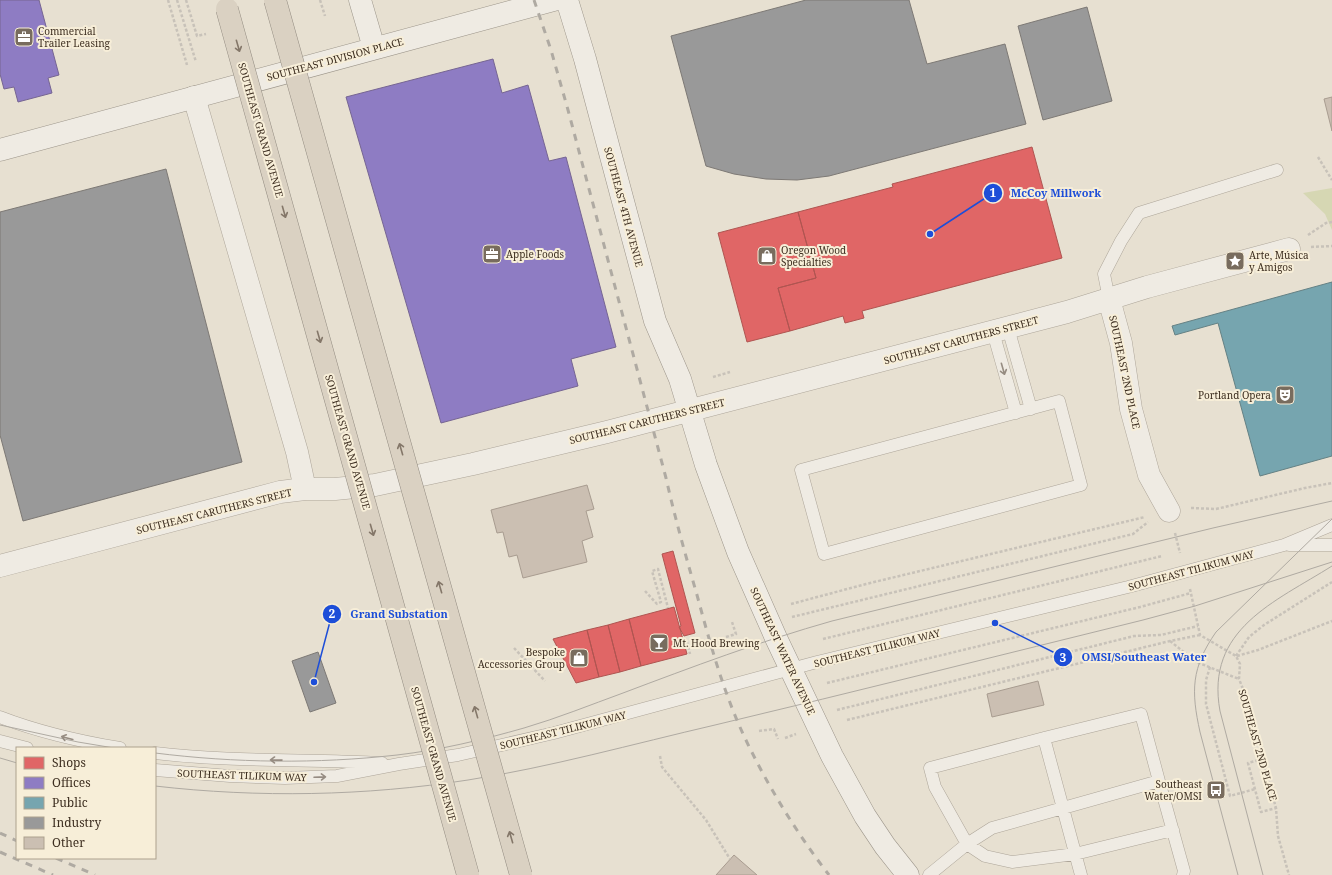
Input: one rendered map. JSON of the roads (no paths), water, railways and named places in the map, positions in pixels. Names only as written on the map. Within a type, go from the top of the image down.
[{"type":"highway","points":[[275,0],[521,875]]},
{"type":"highway","name":"SOUTHEAST GRAND AVENUE","points":[[227,9],[468,875]]},
{"type":"street","points":[[360,0],[374,48]]},
{"type":"street","name":"SOUTHEAST DIVISION PLACE","points":[[0,150],[554,0]]},
{"type":"street","name":"SOUTHEAST 4TH AVENUE","points":[[567,0],[585,59],[655,321],[680,379],[690,411]]},
{"type":"street","points":[[194,97],[297,452],[305,489]]},
{"type":"street","name":"SOUTHEAST CARUTHERS STREET","points":[[0,566],[280,492],[305,489],[334,489],[382,483],[481,462],[607,432],[1000,330],[1067,312],[1147,287],[1289,249]]},
{"type":"street","name":"SOUTHEAST 2ND PLACE","points":[[1110,298],[1121,343],[1131,409],[1149,475],[1169,511]]},
{"type":"street","name":"SOUTHEAST WATER AVENUE","points":[[690,411],[706,465],[738,552],[790,669],[832,756],[865,816],[885,846],[908,875]]},
{"type":"lane","points":[[1110,298],[1104,274],[1120,241],[1139,213],[1277,170]]},
{"type":"lane","points":[[1000,330],[1030,409]]},
{"type":"lane","points":[[1000,330],[1016,413]]},
{"type":"lane","points":[[1059,401],[1081,485],[824,554],[801,470],[1016,413],[1059,401]]},
{"type":"lane","name":"SOUTHEAST TILIKUM WAY","points":[[156,770],[230,776],[285,778],[336,776],[458,755],[554,733],[790,669],[1128,587],[1284,545],[1332,525]]},
{"type":"lane","name":"SOUTHEAST TILIKUM WAY","points":[[1284,545],[1332,545]]},
{"type":"lane","points":[[1173,830],[1075,854],[1012,862],[985,856],[967,844],[935,786],[930,768],[1141,714],[1173,830],[1184,872],[1183,875]]},
{"type":"lane","points":[[0,717],[24,726],[78,741],[114,747]]},
{"type":"lane","points":[[1044,738],[1081,875]]},
{"type":"lane","points":[[0,741],[23,747]]},
{"type":"lane","name":"SOUTHEAST TILIKUM WAY","points":[[156,753],[231,759],[333,760],[399,764]]},
{"type":"lane","points":[[929,875],[967,844],[992,828],[1159,781]]},
{"type":"tram line","points":[[156,753],[215,759],[306,761],[397,755],[461,744],[549,720],[727,655],[832,621],[1213,528],[1332,501]]},
{"type":"tram line","points":[[1238,875],[1200,732],[1195,704],[1195,680],[1202,657],[1216,632],[1332,519]]},
{"type":"tram line","points":[[156,786],[233,792],[312,794],[390,789],[499,775],[592,755],[1143,620],[1195,606],[1332,562]]},
{"type":"tram line","points":[[1263,875],[1220,711],[1218,683],[1223,659],[1234,639],[1249,621],[1288,592],[1332,566]]},
{"type":"tram line","points":[[0,725],[108,747]]},
{"type":"tram line","points":[[0,758],[16,763]]},
{"type":"railway","points":[[534,0],[551,50],[568,110],[673,508],[723,684],[736,719],[762,772],[805,842],[829,875]]},
{"type":"railway","points":[[0,833],[16,841]]},
{"type":"railway","points":[[0,852],[16,859]]},
{"type":"railway","points":[[16,859],[53,875]]},
{"type":"railway","points":[[58,859],[95,875]]},
{"type":"place","name":"Commercial Trailer Leasing","points":[[24,37]]},
{"type":"place","name":"McCoy Millwork","points":[[930,234]]},
{"type":"place","name":"Apple Foods","points":[[492,254]]},
{"type":"place","name":"Oregon Wood Specialties","points":[[767,256]]},
{"type":"place","name":"Arte, Música y Amigos","points":[[1235,261]]},
{"type":"place","name":"Portland Opera","points":[[1285,395]]},
{"type":"place","name":"OMSI/Southeast Water","points":[[995,623]]},
{"type":"place","name":"Mt. Hood Brewing","points":[[659,643]]},
{"type":"place","name":"Bespoke Accessories Group","points":[[579,658]]},
{"type":"place","name":"Grand Substation","points":[[314,682]]},
{"type":"place","name":"Southeast Water/OMSI","points":[[1216,790]]}]
